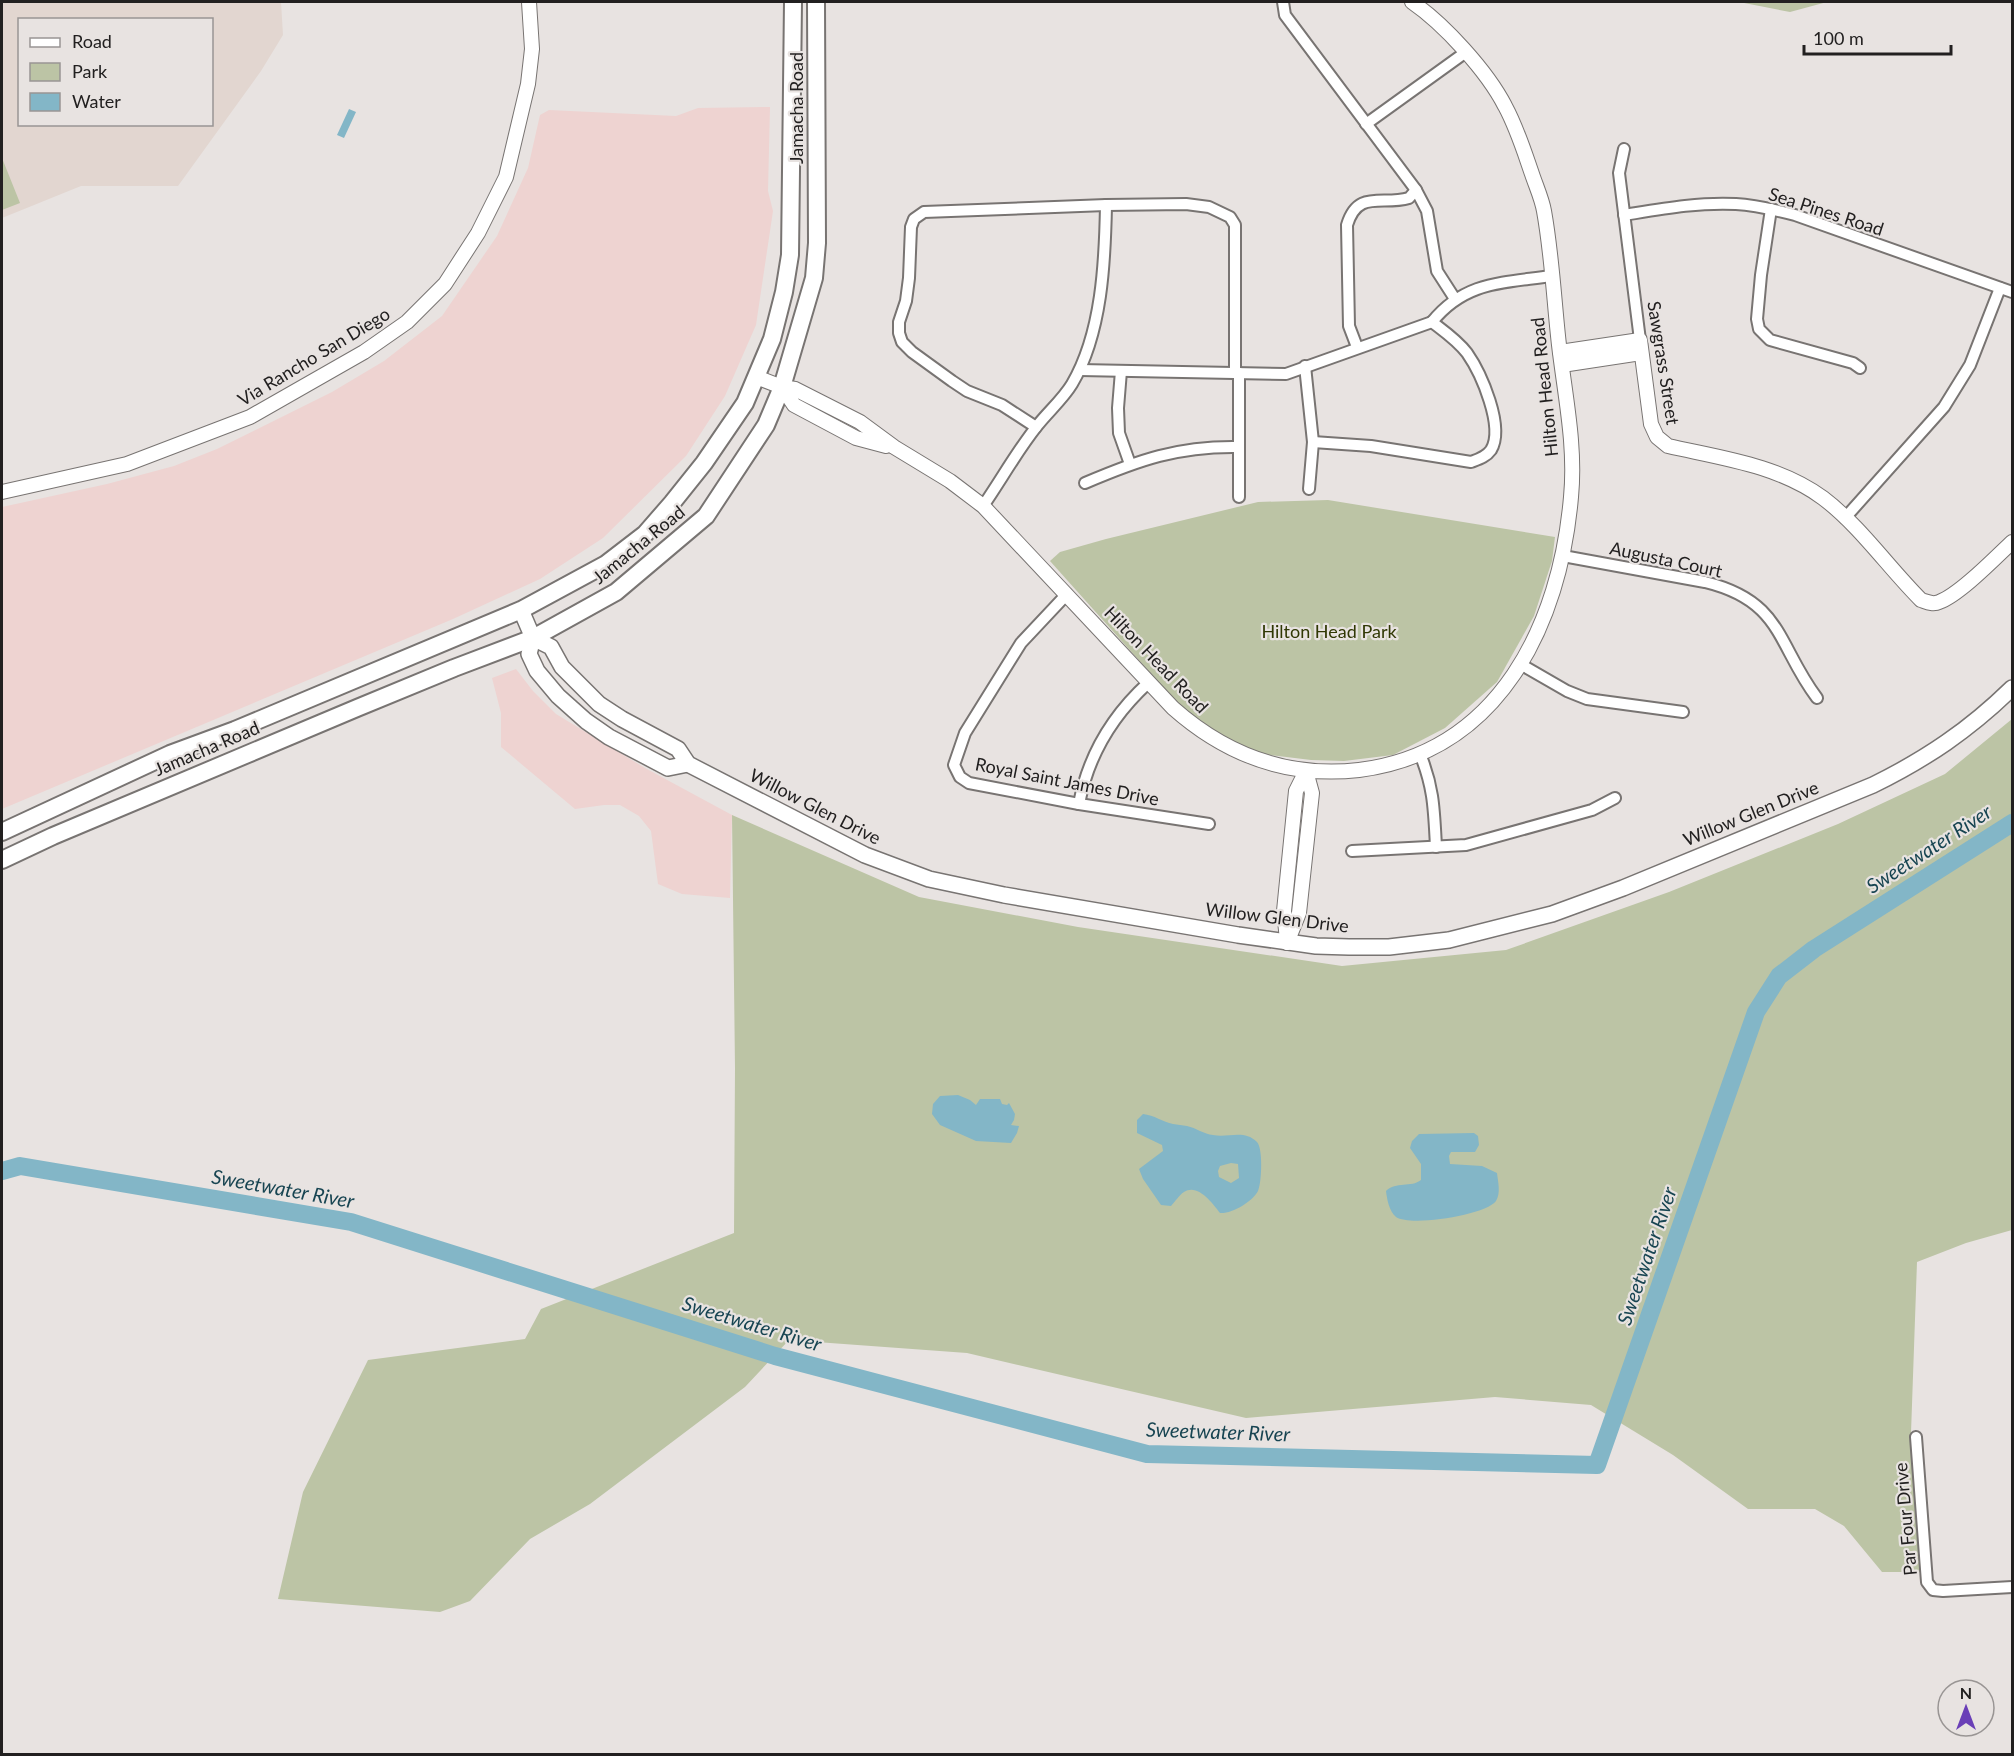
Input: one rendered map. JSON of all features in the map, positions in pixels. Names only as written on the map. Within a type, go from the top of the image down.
[{"type":"main road","name":"Jamacha Road","points":[[2,832],[170,754],[235,730],[521,610],[606,564],[645,534],[704,463],[746,403],[772,339],[788,274],[790,255],[793,2]]},
{"type":"main road","name":"Jamacha Road","points":[[2,860],[53,836],[328,720],[533,638],[616,592],[706,516],[766,425],[782,387],[814,278],[817,243],[816,2]]},
{"type":"main road","name":"Willow Glen Drive","points":[[521,610],[533,638],[529,654],[541,677],[586,721],[609,737],[668,768],[688,764]]},
{"type":"main road","name":"Willow Glen Drive","points":[[533,638],[551,647],[562,667],[599,704],[678,749],[688,764],[864,855],[929,879],[1004,895],[1287,943],[1348,947],[1422,944],[1484,933],[1589,902],[1873,785],[1904,770],[1960,734],[1987,713],[2013,688]]},
{"type":"street","name":"Via Rancho San Diego","points":[[2,492],[127,464],[250,417],[364,352],[407,322],[445,284],[478,233],[506,177],[528,84],[532,49],[529,2]]},
{"type":"street","points":[[1283,2],[1285,15],[1416,190],[1427,211],[1437,271],[1455,299]]},
{"type":"street","name":"Hilton Head Road","points":[[756,377],[782,387],[795,389],[860,422],[894,447],[950,481],[983,506],[1148,683],[1188,721],[1221,744],[1261,761],[1306,771],[1365,769],[1392,763],[1420,754],[1451,737],[1482,713],[1503,690],[1522,664],[1544,620],[1563,556],[1571,495],[1571,435],[1544,209],[1518,131],[1504,103],[1466,52],[1412,2]]},
{"type":"street","points":[[1366,124],[1466,52]]},
{"type":"street","name":"Sawgrass Street","points":[[1624,149],[1619,173],[1651,424],[1658,437],[1668,446],[1755,465],[1782,474],[1811,490],[1845,518],[1913,593],[1921,600],[1930,603],[1937,603],[1952,595],[2013,542]]},
{"type":"street","points":[[1357,348],[1349,326],[1347,225],[1351,212],[1363,202],[1409,198],[1416,190]]},
{"type":"street","points":[[1036,428],[1002,405],[967,391],[912,352],[902,342],[899,322],[906,301],[911,227],[914,219],[924,213],[933,212],[1106,205],[1186,204],[1209,207],[1230,217],[1235,225],[1239,497]]},
{"type":"street","name":"Sea Pines Road","points":[[1624,215],[1689,205],[1737,204],[1771,209],[1795,215],[2013,292]]},
{"type":"street","points":[[983,506],[1036,428],[1071,386],[1080,370],[1093,332],[1105,256],[1106,205]]},
{"type":"street","points":[[1771,209],[1761,275],[1759,329],[1770,340],[1853,363],[1860,368]]},
{"type":"street","points":[[1080,370],[1286,374],[1432,322],[1455,299],[1477,288],[1551,276]]},
{"type":"street","points":[[1845,518],[1944,407],[1970,365],[2000,288]]},
{"type":"street","points":[[1313,442],[1371,446],[1472,462],[1484,457],[1491,449],[1495,438],[1489,398],[1466,352],[1454,338],[1432,322]]},
{"type":"street","points":[[1561,358],[1640,346]]},
{"type":"street","points":[[1305,366],[1313,442],[1308,489]]},
{"type":"street","points":[[1121,371],[1118,408],[1119,433],[1130,464]]},
{"type":"street","points":[[1085,483],[1130,464],[1171,452],[1238,447]]},
{"type":"street","name":"Augusta Court","points":[[1563,556],[1705,582],[1744,597],[1763,612],[1779,631],[1817,698]]},
{"type":"street","name":"Royal Saint James Drive","points":[[1067,594],[1014,652],[965,734],[954,765],[960,777],[969,783],[1078,804],[1209,824]]},
{"type":"street","points":[[1522,664],[1568,692],[1587,699],[1683,712]]},
{"type":"street","points":[[1078,804],[1083,782],[1101,739],[1121,712],[1148,683]]},
{"type":"street","points":[[1420,754],[1434,797],[1436,847]]},
{"type":"street","points":[[1287,943],[1299,913],[1312,793],[1306,771]]},
{"type":"street","points":[[1352,851],[1436,847],[1475,842],[1592,810],[1615,798]]},
{"type":"street","name":"Par Four Drive","points":[[1916,1437],[1927,1582],[1933,1590],[1943,1591],[2013,1587]]},
{"type":"shaded area","points":[[2,2],[281,2],[283,35],[261,71],[178,186],[81,186],[2,218]]},
{"type":"shaded area","points":[[770,107],[768,191],[773,211],[756,325],[725,396],[686,456],[603,538],[540,579],[453,619],[2,809],[2,507],[107,484],[174,466],[217,449],[332,392],[384,361],[442,316],[497,236],[528,168],[540,115],[549,110],[676,116],[698,108]]},
{"type":"shaded area","points":[[516,669],[533,691],[556,714],[645,768],[732,815],[730,898],[682,894],[658,884],[651,831],[639,816],[620,805],[575,809],[501,747],[501,713],[492,678]]},
{"type":"green space","points":[[1739,2],[1827,2],[1790,12]]},
{"type":"green space","points":[[2,158],[20,203],[2,210]]},
{"type":"green space","name":"Hilton Head Park","points":[[1328,500],[1555,537],[1552,561],[1534,616],[1497,682],[1445,728],[1393,755],[1344,761],[1311,760],[1262,754],[1225,738],[1178,704],[1050,561],[1060,552],[1258,502]]},
{"type":"green space","points":[[2012,719],[2012,1230],[1966,1243],[1917,1262],[1911,1433],[1920,1572],[1882,1572],[1844,1526],[1815,1509],[1748,1509],[1673,1455],[1591,1405],[1495,1397],[1246,1418],[967,1353],[789,1340],[745,1387],[590,1504],[530,1539],[470,1601],[440,1612],[278,1599],[303,1492],[368,1360],[525,1339],[541,1309],[734,1233],[732,815],[919,897],[1078,927],[1342,966],[1506,950],[1669,892],[1838,824],[1945,774]]},
{"type":"water","points":[[349,109],[356,112],[344,138],[337,135]]},
{"type":"water","points":[[958,1095],[976,1105],[980,1099],[1000,1099],[1002,1104],[1009,1103],[1015,1114],[1011,1125],[1019,1126],[1011,1143],[976,1141],[940,1125],[932,1114],[933,1104],[940,1096]]},
{"type":"water","points":[[1143,1114],[1219,1136],[1242,1135],[1252,1138],[1259,1145],[1261,1158],[1258,1191],[1247,1203],[1225,1213],[1220,1213],[1205,1196],[1195,1190],[1184,1192],[1171,1206],[1161,1205],[1143,1179],[1139,1169],[1163,1151],[1162,1145],[1137,1133],[1137,1120]],"holes":[[[1238,1164],[1239,1178],[1231,1183],[1219,1177],[1220,1166]]]},
{"type":"water","points":[[1474,1133],[1478,1136],[1479,1145],[1475,1152],[1451,1152],[1450,1164],[1482,1166],[1497,1173],[1499,1191],[1496,1201],[1478,1211],[1448,1218],[1417,1221],[1396,1217],[1390,1208],[1386,1191],[1394,1186],[1413,1184],[1421,1180],[1421,1164],[1410,1148],[1412,1141],[1419,1134]]},
{"type":"waterway","name":"Sweetwater River","points":[[2,1171],[20,1166],[351,1222],[775,1356],[1147,1454],[1597,1465],[1756,1012],[1779,976],[1814,949],[2012,823]]}]
